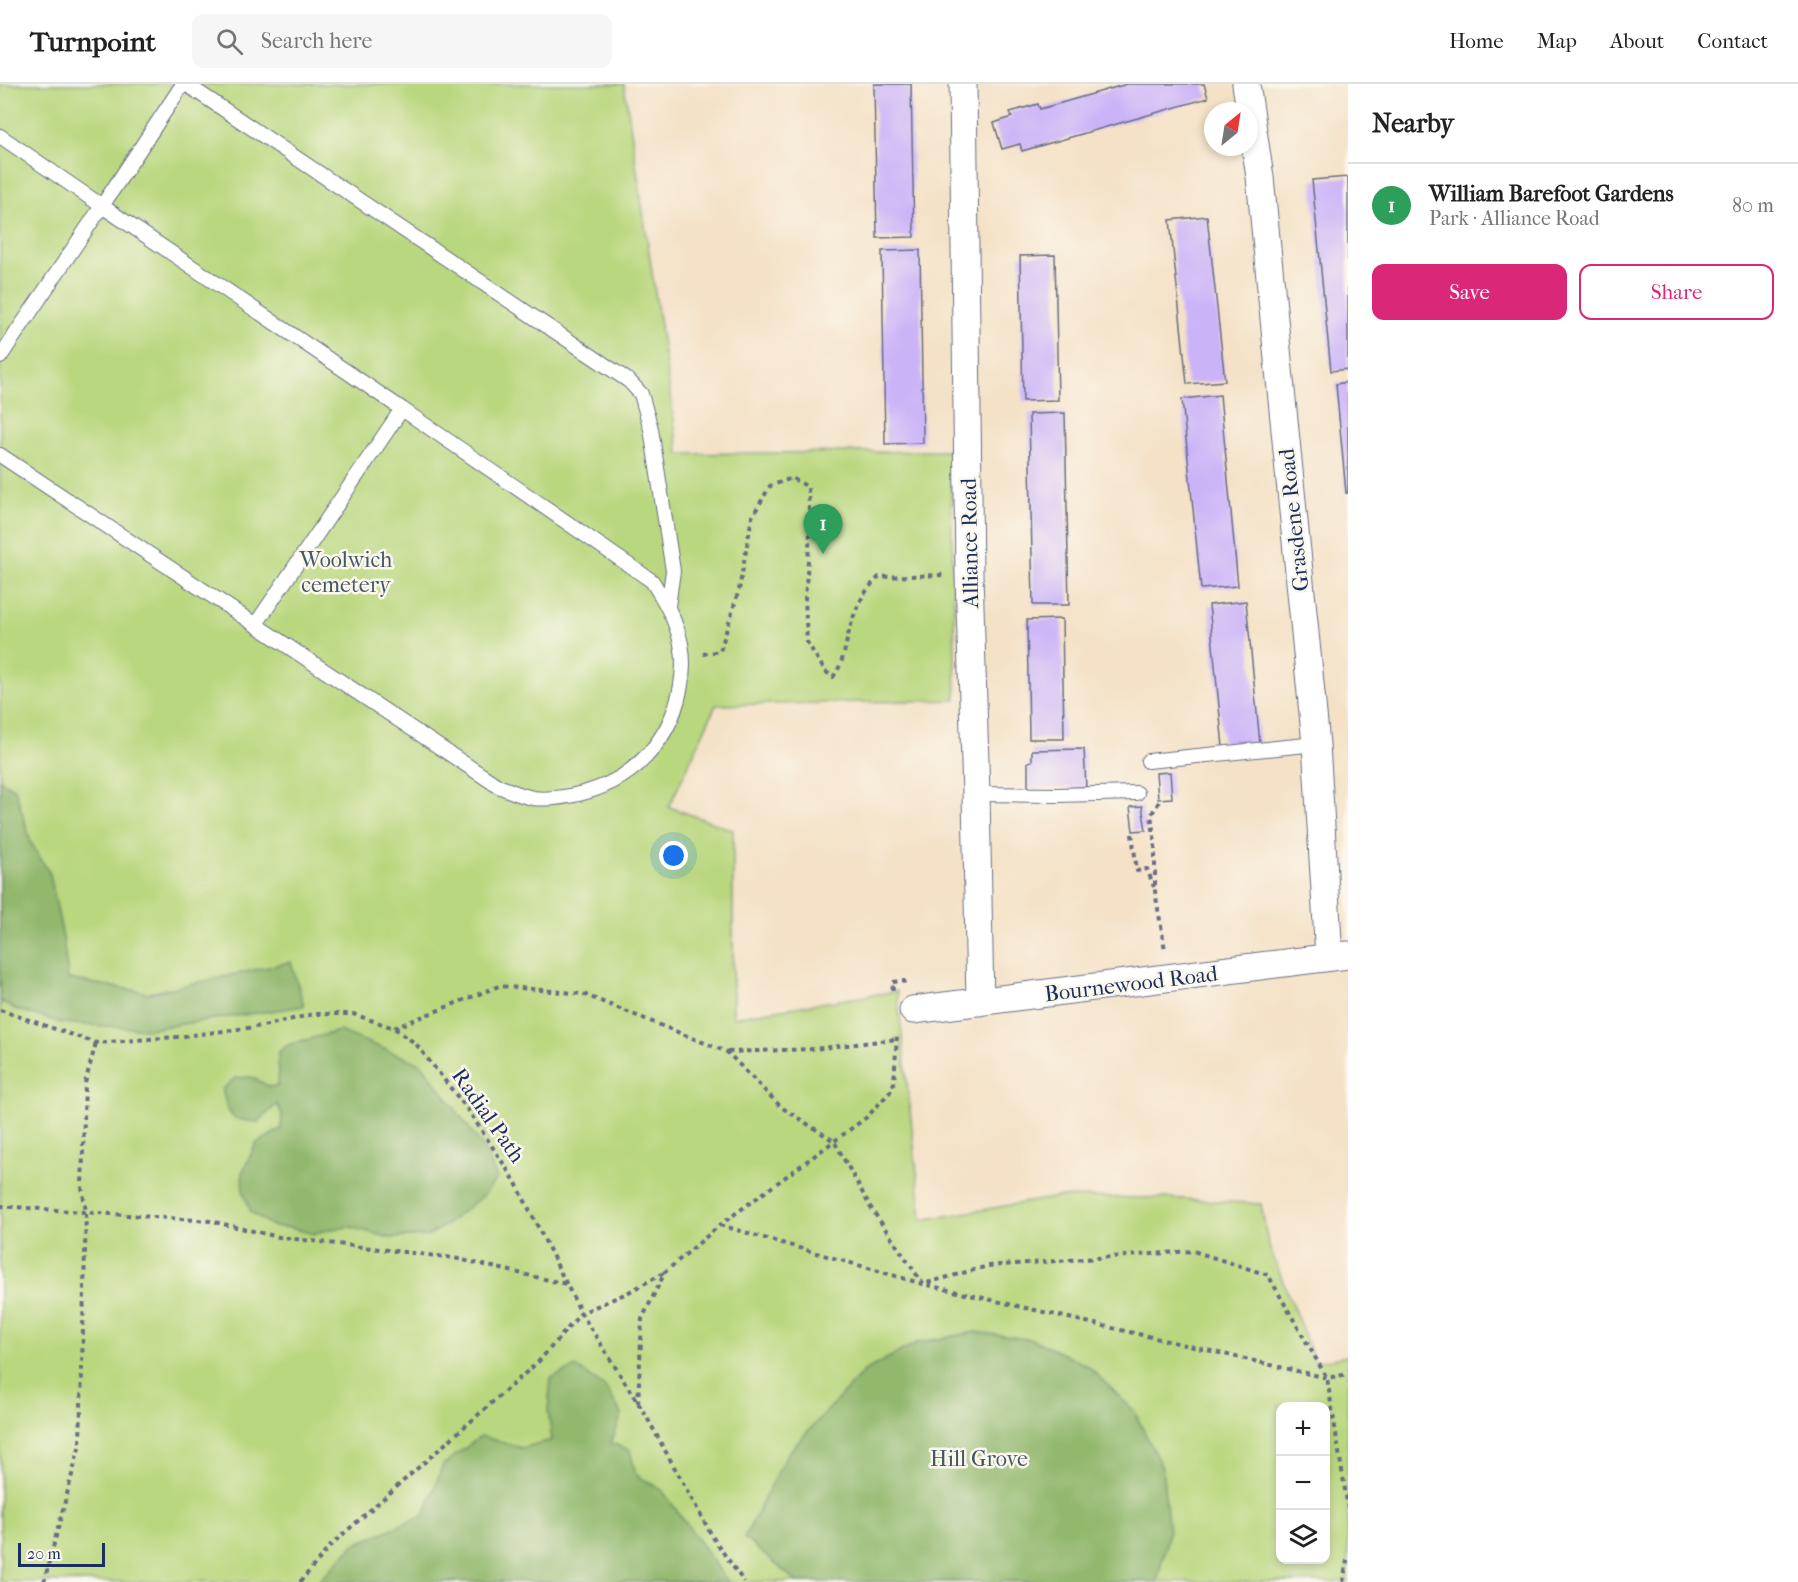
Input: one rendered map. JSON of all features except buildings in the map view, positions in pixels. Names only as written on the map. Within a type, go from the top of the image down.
[{"type":"street","name":"Alliance Road","points":[[963,84],[969,575],[980,1002]]},
{"type":"street","name":"Grasdene Road","points":[[1246,84],[1260,177],[1339,956]]},
{"type":"street","name":"Bournewood Road","points":[[901,1010],[1339,956]]},
{"type":"lane","points":[[0,357],[185,84],[629,381],[641,394],[651,429],[673,571],[668,606]]},
{"type":"lane","points":[[0,136],[652,581],[668,606],[679,634],[683,664],[674,713],[661,738],[647,757],[626,774],[597,789],[564,798],[532,798],[498,786],[0,455]]},
{"type":"lane","points":[[256,624],[402,409]]},
{"type":"lane","points":[[1148,761],[1316,744]]},
{"type":"lane","points":[[976,794],[1137,793]]},
{"type":"path","points":[[699,654],[720,651],[739,590],[752,517],[770,486],[792,478],[808,487],[810,534],[805,598],[807,642],[825,671],[833,678],[840,668],[851,623],[867,588],[879,577],[969,575]]},
{"type":"path","points":[[1159,802],[1151,816],[1155,842],[1155,891],[1170,978]]},
{"type":"path","points":[[1132,834],[1137,871],[1147,869],[1155,891]]},
{"type":"path","points":[[300,1582],[333,1543],[539,1361],[581,1313],[627,1293],[665,1272],[720,1225],[867,1116],[890,1092],[894,1083],[904,981],[892,982],[901,1010]]},
{"type":"path","points":[[394,1028],[499,986],[583,994],[727,1052],[781,1107],[834,1141],[871,1208],[923,1284]]},
{"type":"path","name":"Radial Path","points":[[0,1010],[96,1043],[177,1037],[263,1026],[314,1014],[352,1014],[394,1028],[417,1044],[468,1110],[515,1181],[581,1313],[638,1403],[715,1541],[744,1582]]},
{"type":"path","points":[[727,1052],[814,1048],[897,1039]]},
{"type":"path","points":[[45,1582],[80,1444],[86,1212],[82,1188],[85,1083],[96,1043]]},
{"type":"path","points":[[0,1206],[210,1221],[279,1237],[454,1258],[566,1284]]},
{"type":"path","points":[[720,1225],[923,1284],[1327,1378],[1348,1374]]},
{"type":"path","points":[[923,1284],[987,1266],[1193,1251],[1268,1275],[1327,1378],[1348,1508]]},
{"type":"path","points":[[638,1403],[642,1319],[665,1272]]},
{"type":"path","points":[[1343,1582],[1348,1556]]},
{"type":"green space","name":"Woolwich cemetery","points":[[0,84],[624,84],[679,454],[950,451],[956,700],[716,705],[669,807],[733,830],[733,1017],[897,991],[922,1220],[1059,1197],[1166,1198],[1261,1204],[1268,1244],[1315,1362],[1348,1356],[1348,1582],[0,1582]]},
{"type":"green space","points":[[0,780],[15,789],[31,843],[50,874],[63,938],[68,979],[149,993],[291,962],[304,1006],[148,1029],[61,1023],[15,1009],[0,1001]]},
{"type":"green space","points":[[339,1031],[422,1064],[483,1147],[497,1178],[485,1194],[428,1236],[390,1238],[350,1227],[313,1234],[272,1226],[251,1212],[243,1191],[242,1173],[256,1144],[281,1129],[282,1114],[277,1104],[258,1122],[235,1118],[229,1112],[222,1090],[235,1078],[252,1077],[270,1087],[278,1086],[278,1052],[290,1044]]},
{"type":"green space","name":"Hill Grove","points":[[975,1332],[1034,1340],[1088,1366],[1134,1411],[1162,1468],[1169,1532],[1157,1582],[797,1582],[744,1538],[787,1454],[864,1371],[916,1343]]},
{"type":"green space","points":[[576,1367],[605,1387],[622,1414],[611,1443],[630,1450],[636,1475],[662,1490],[728,1582],[318,1582],[354,1545],[424,1515],[443,1465],[481,1436],[521,1448],[552,1440],[548,1410],[551,1378]]},
{"type":"place","name":"William Barefoot Gardens","points":[[823,554]]}]
